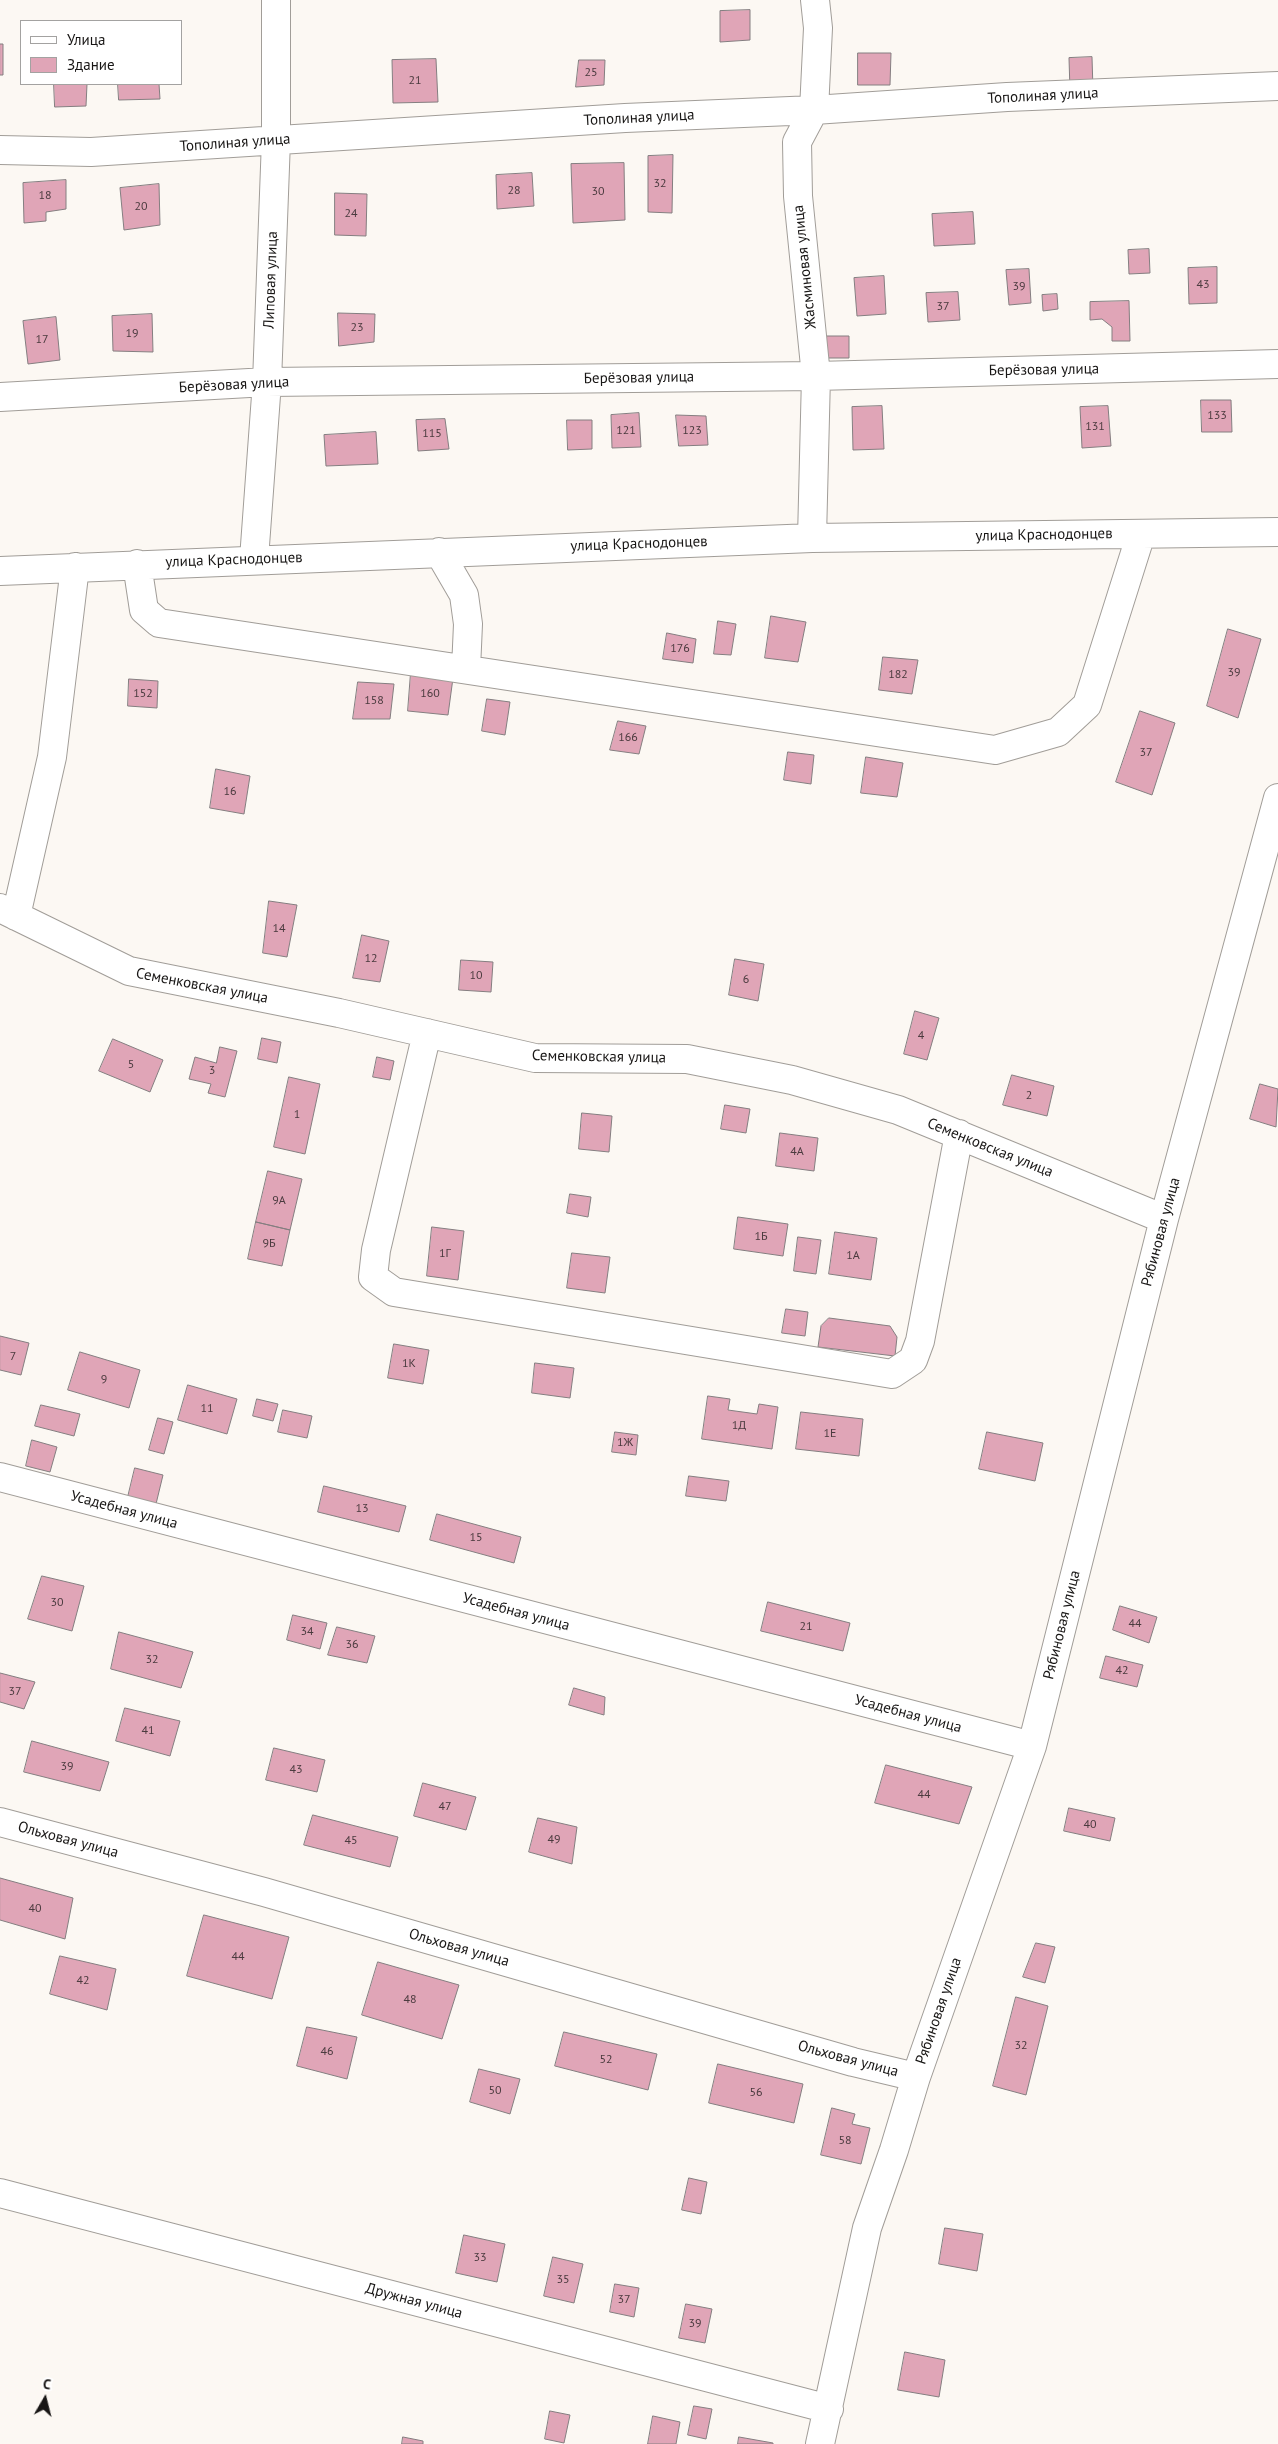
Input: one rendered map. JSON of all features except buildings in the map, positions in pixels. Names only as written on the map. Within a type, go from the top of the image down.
[{"type":"street","name":"Липовая улица","points":[[254,559],[268,382],[276,140],[276,0]]},
{"type":"street","name":"Жасминовая улица","points":[[812,538],[816,376],[798,196],[797,142],[814,110],[818,28],[815,0]]},
{"type":"street","name":"Тополиная улица","points":[[0,150],[92,152],[625,118],[814,110],[1007,96],[1278,86]]},
{"type":"street","name":"Берёзовая улица","points":[[0,397],[268,382],[816,376],[1278,364]]},
{"type":"street","name":"улица Краснодонцев","points":[[0,571],[254,559],[812,538],[1278,532]]},
{"type":"street","points":[[137,564],[144,610],[159,623],[995,750],[1058,732],[1087,705],[1141,534]]},
{"type":"street","points":[[439,552],[464,595],[468,624],[466,669]]},
{"type":"street","points":[[8,912],[52,757],[75,567]]},
{"type":"street","name":"Рябиновая улица","points":[[820,2444],[867,2228],[894,2150],[916,2077],[1032,1746],[1164,1219],[1278,798]]},
{"type":"street","name":"Семенковская улица","points":[[8,912],[129,971],[339,1013],[535,1058],[687,1059],[792,1080],[889,1107],[1164,1219]]},
{"type":"street","points":[[427,1033],[376,1250],[373,1277],[394,1292],[892,1374],[912,1360],[920,1341],[959,1134]]},
{"type":"street","name":"Усадебная улица","points":[[0,1478],[1032,1746]]},
{"type":"street","name":"Ольховая улица","points":[[0,1822],[264,1892],[853,2062],[916,2077]]},
{"type":"street","name":"Дружная улица","points":[[0,2193],[829,2409]]}]
